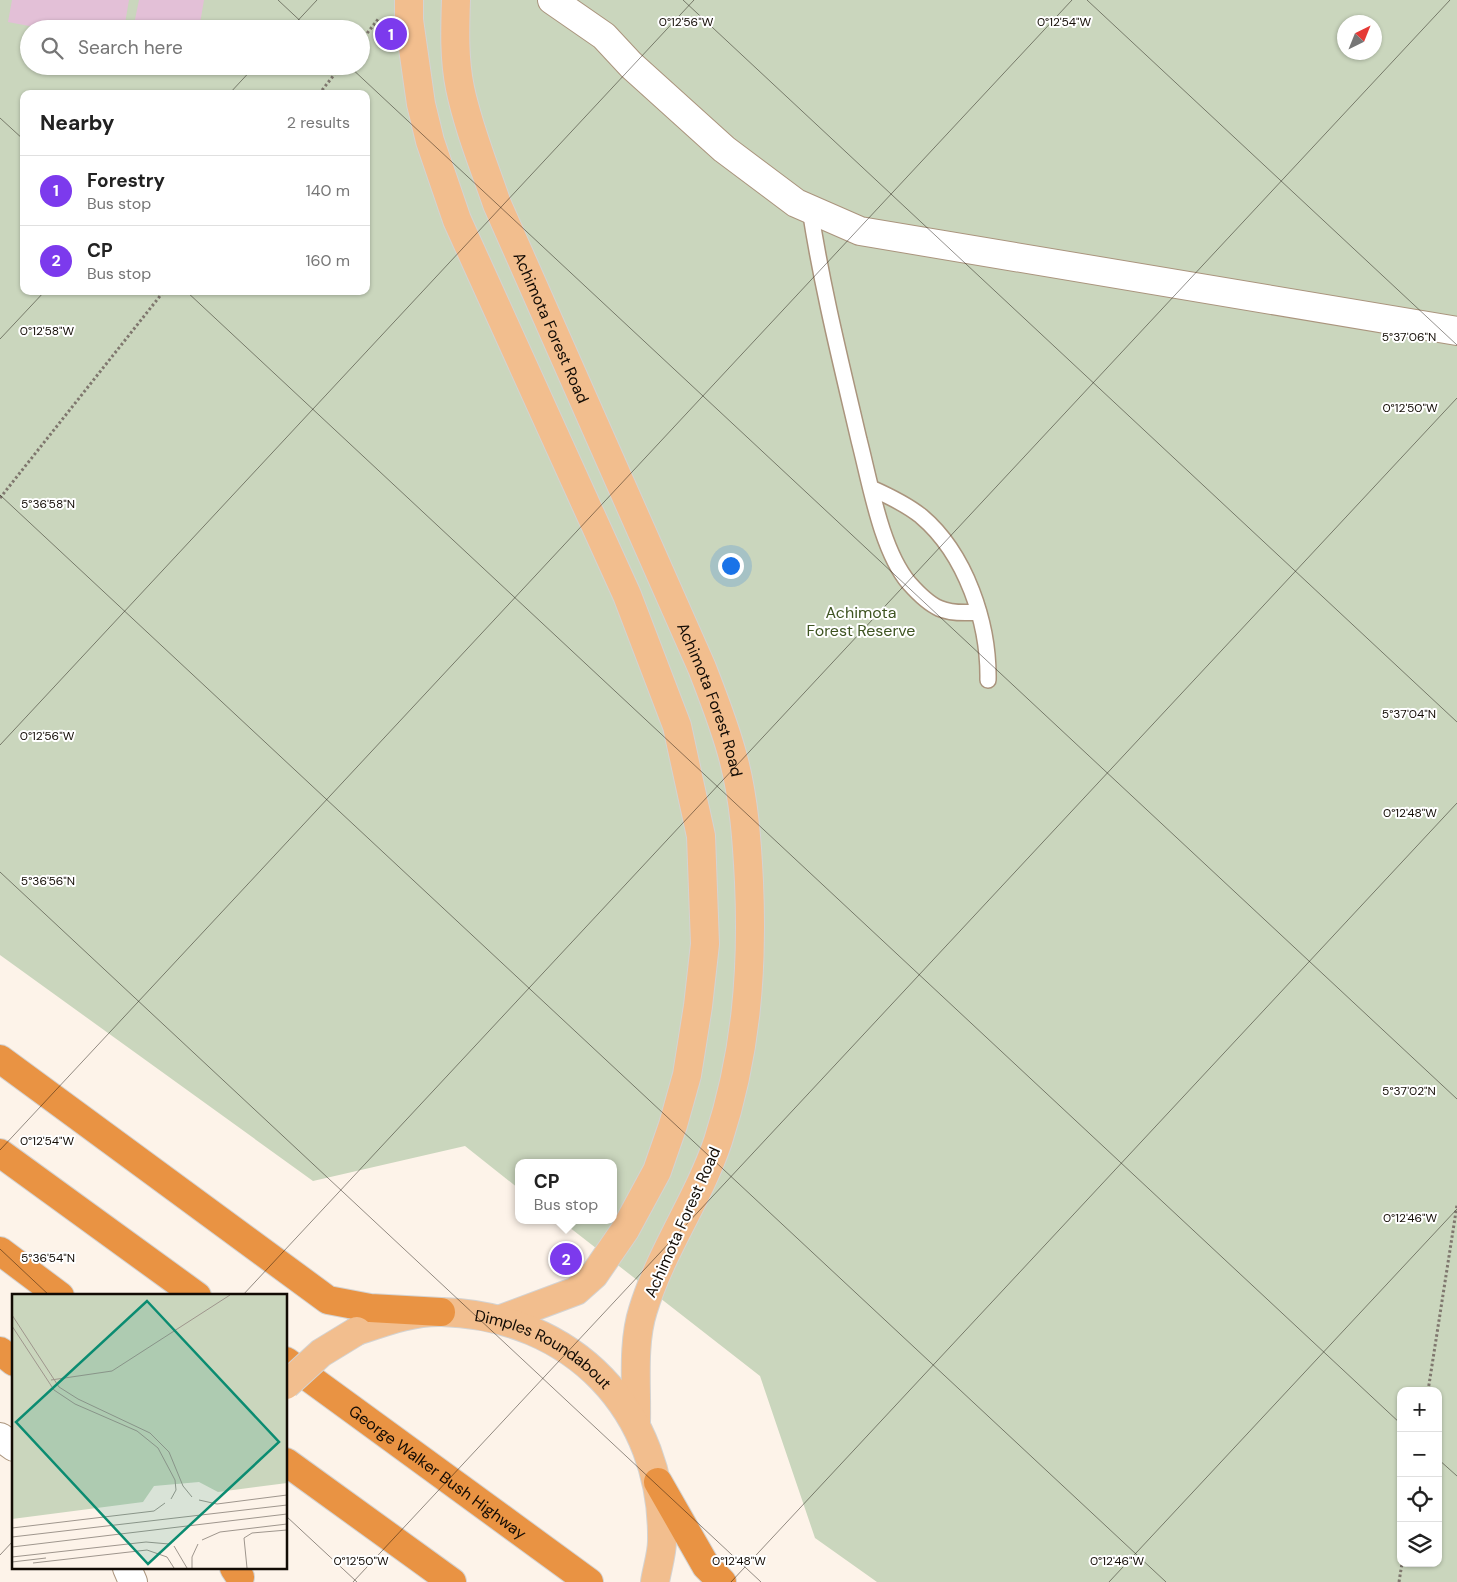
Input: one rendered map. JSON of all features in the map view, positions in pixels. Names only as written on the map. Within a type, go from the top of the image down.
[{"type":"highway","points":[[0,1059],[328,1300],[370,1308],[441,1312]]},
{"type":"highway","points":[[0,1153],[194,1294]]},
{"type":"highway","points":[[0,1252],[57,1294]]},
{"type":"highway","points":[[0,1351],[12,1360]]},
{"type":"highway","name":"George Walker Bush Highway","points":[[288,1362],[589,1582]]},
{"type":"highway","points":[[288,1463],[452,1582]]},
{"type":"highway","points":[[658,1482],[706,1566],[722,1582]]},
{"type":"main road","points":[[409,0],[409,20],[421,104],[430,141],[457,220],[627,595],[677,726],[701,836],[705,944],[698,1006],[687,1075],[673,1125],[656,1171],[625,1230],[594,1275],[576,1291],[502,1319]]},
{"type":"main road","name":"Achimota Forest Road","points":[[456,0],[455,31],[460,86],[473,135],[497,204],[702,668],[720,716],[734,762],[743,807],[748,849],[752,958],[745,1026],[732,1090],[717,1142],[697,1194],[664,1259],[643,1311],[638,1343],[636,1423]]},
{"type":"main road","name":"Dimples Roundabout","points":[[288,1383],[321,1353],[357,1331],[398,1318],[441,1312],[502,1319],[555,1341],[601,1376],[636,1423],[649,1452],[658,1482],[662,1542],[655,1582]]},
{"type":"street","points":[[552,0],[604,36],[631,65],[724,149],[796,203],[860,231],[1457,331]]},
{"type":"street","points":[[0,1437],[12,1446]]},
{"type":"street","points":[[128,1570],[133,1582]]},
{"type":"lane","points":[[810,209],[825,299],[871,488],[887,542],[908,581],[937,608],[955,614],[978,612]]},
{"type":"lane","points":[[871,488],[902,502],[939,533],[957,561],[978,612],[986,643],[988,680]]},
{"type":"path","points":[[323,90],[334,75]]},
{"type":"path","points":[[0,498],[161,295]]},
{"type":"path","points":[[1429,1387],[1457,1205]]},
{"type":"path","points":[[1399,1582],[1401,1567]]},
{"type":"green space","name":"Achimota Forest Reserve","points":[[0,0],[1457,0],[1457,1582],[877,1582],[815,1538],[760,1376],[565,1224],[617,1224],[617,1159],[515,1159],[515,1186],[465,1146],[313,1181],[0,955]]},
{"type":"building","points":[[12,0],[129,0],[126,20],[20,20],[20,24],[8,22]]},
{"type":"building","points":[[139,0],[204,0],[201,20],[135,20]]},
{"type":"place","name":"Forestry","points":[[391,34]]},
{"type":"place","name":"CP","points":[[566,1259]]}]
